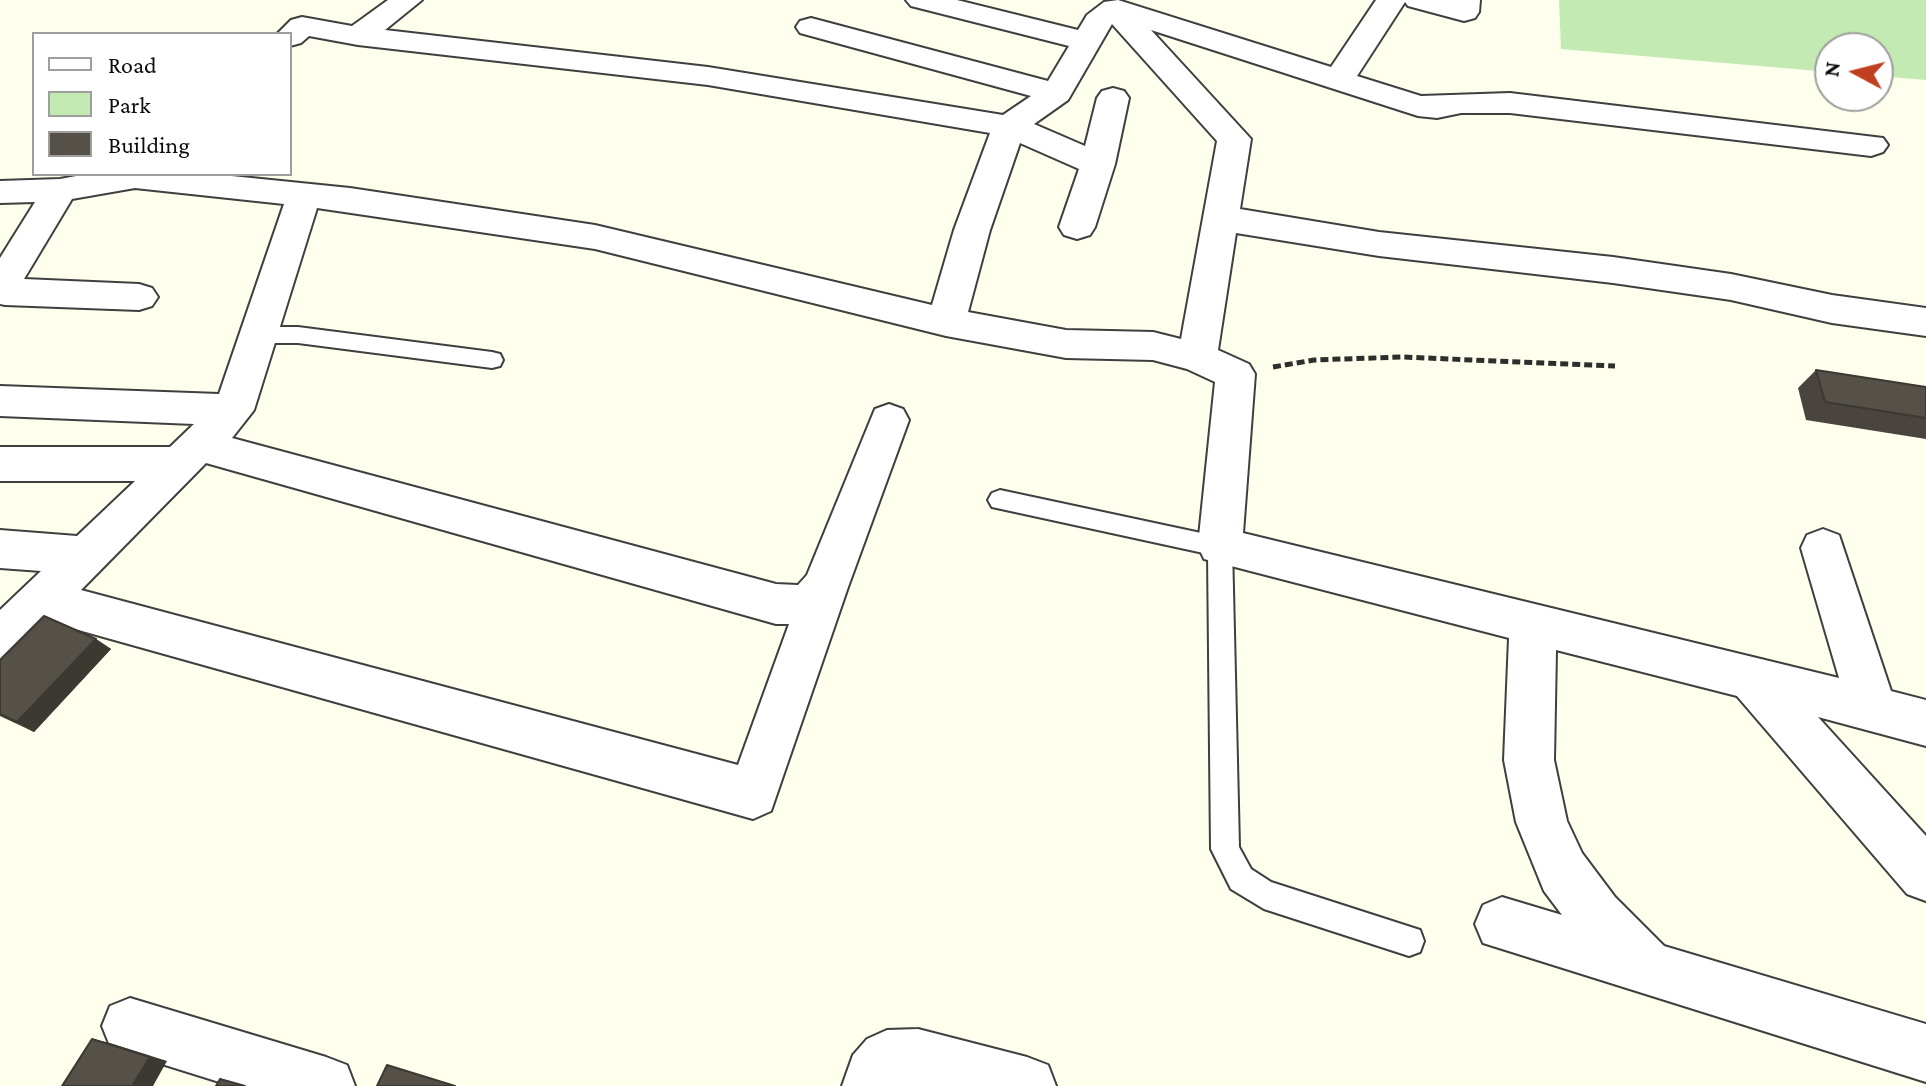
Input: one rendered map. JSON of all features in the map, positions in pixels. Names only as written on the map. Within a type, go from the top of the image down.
[{"type":"street","points":[[296,32],[331,0]]},
{"type":"street","points":[[358,36],[407,0]]},
{"type":"street","points":[[921,0],[1087,41]]},
{"type":"street","points":[[1338,80],[1391,0]]},
{"type":"street","points":[[1418,0],[1464,12],[1465,0]]},
{"type":"street","points":[[946,322],[972,230],[1009,126],[1057,93],[1111,4]]},
{"type":"street","points":[[1111,4],[1427,107],[1510,103],[1871,145]]},
{"type":"street","points":[[1111,4],[1234,139],[1197,357]]},
{"type":"street","points":[[811,27],[1057,93]]},
{"type":"street","points":[[296,32],[358,36],[708,76],[1009,126],[1098,164]]},
{"type":"street","points":[[1077,227],[1098,164],[1113,98]]},
{"type":"street","points":[[0,191],[60,190],[131,176]]},
{"type":"street","points":[[144,176],[304,195],[595,237],[946,322],[1066,344],[1153,346],[1197,357],[1235,374],[1220,546],[1926,723]]},
{"type":"street","points":[[60,190],[0,288],[5,292],[139,297]]},
{"type":"street","points":[[0,641],[234,410],[304,195]]},
{"type":"street","points":[[1220,218],[1379,244],[1613,270],[1731,287],[1832,309],[1926,322]]},
{"type":"street","points":[[0,401],[234,410]]},
{"type":"street","points":[[44,600],[753,794],[825,587],[889,420]]},
{"type":"street","points":[[0,464],[189,455],[776,604],[808,605],[825,587]]},
{"type":"street","points":[[1823,548],[1872,709]]},
{"type":"street","points":[[0,549],[89,556]]},
{"type":"street","points":[[1533,624],[1529,760],[1542,822],[1563,872],[1596,916],[1648,968]]},
{"type":"street","points":[[1752,678],[1926,875]]},
{"type":"street","points":[[1502,924],[1926,1053]]},
{"type":"street","points":[[130,1026],[326,1086]]},
{"type":"street","points":[[871,1086],[874,1076],[887,1059],[918,1058],[1027,1086]]},
{"type":"lane","points":[[260,335],[298,335],[492,360]]},
{"type":"lane","points":[[1000,500],[1220,546],[1225,849],[1241,879],[1264,894],[1409,941]]},
{"type":"path","points":[[1314,360],[1402,357],[1615,366]]},
{"type":"green space","points":[[1559,0],[1926,0],[1926,80],[1894,77],[1894,32],[1814,32],[1814,71],[1561,49]]},
{"type":"building","points":[[1816,370],[1926,387],[1926,418],[1825,402]]},
{"type":"building","points":[[44,616],[96,639],[17,722],[0,714],[0,660]]},
{"type":"building","points":[[92,1039],[150,1057],[132,1086],[62,1086]]},
{"type":"building","points":[[387,1065],[455,1086],[377,1086]]},
{"type":"building","points":[[220,1079],[245,1086],[216,1086]]}]
